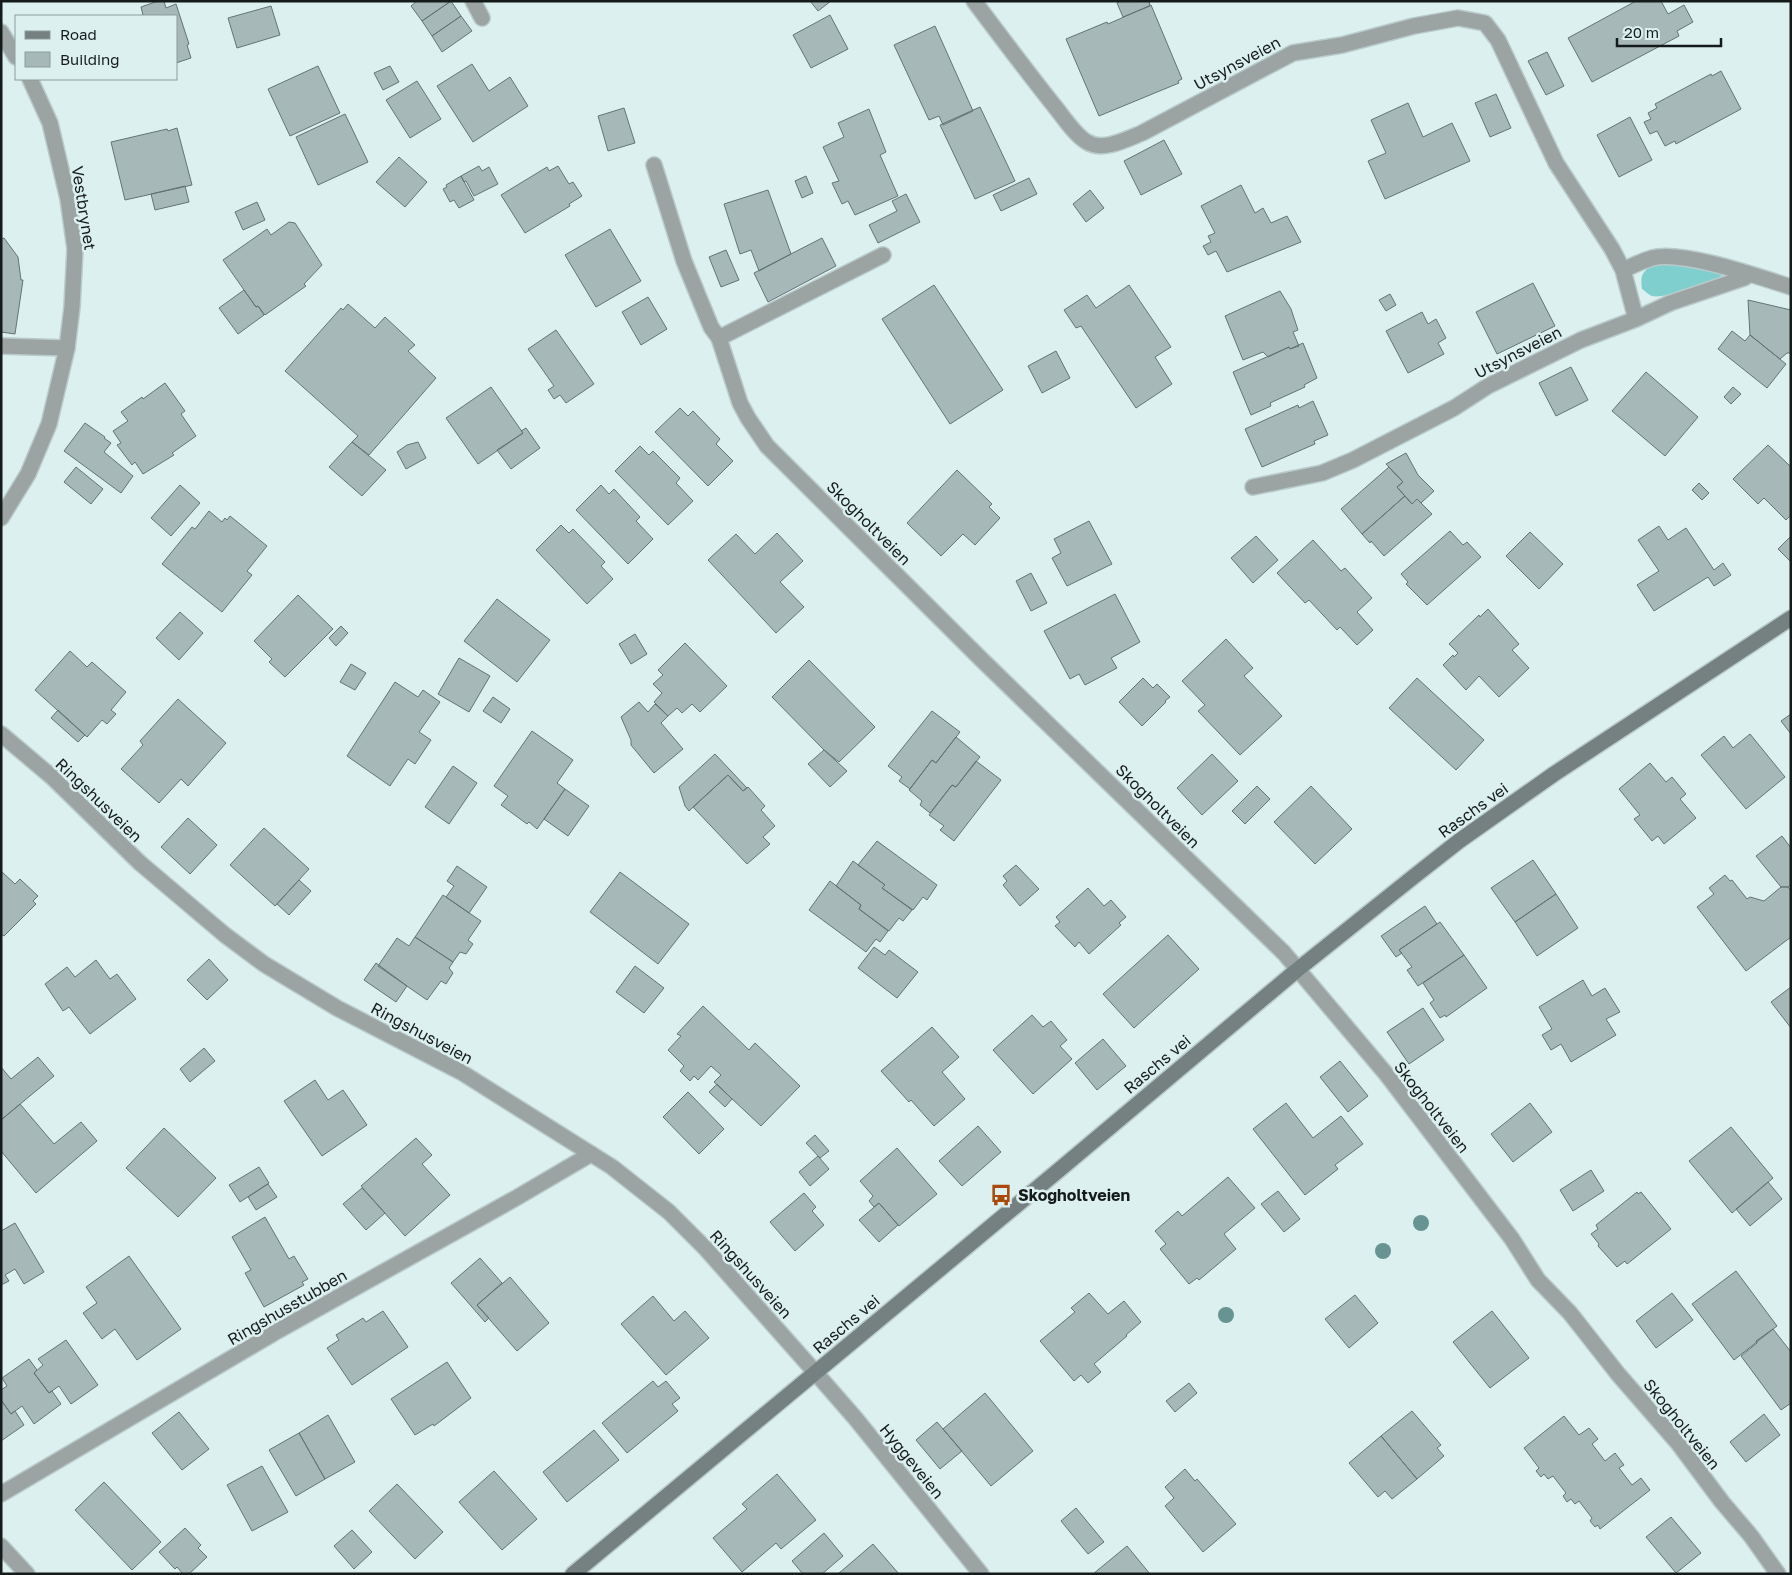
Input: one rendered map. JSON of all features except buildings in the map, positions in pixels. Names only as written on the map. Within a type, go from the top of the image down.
[{"type":"street","points":[[473,1],[482,18]]},
{"type":"street","name":"Utsynsveien","points":[[974,1],[1026,71],[1073,128],[1087,143],[1102,146],[1142,133],[1293,53],[1342,45],[1414,26],[1458,18],[1485,23],[1498,40],[1556,163],[1612,249],[1623,270],[1636,318]]},
{"type":"street","points":[[1,32],[15,55]]},
{"type":"street","name":"Vestbrynet","points":[[1,518],[28,474],[49,424],[67,348],[72,307],[74,248],[68,199],[50,123],[31,80]]},
{"type":"street","name":"Skogholtveien","points":[[654,165],[684,261],[711,327],[720,338],[740,403],[767,446],[981,659],[1106,778],[1195,868],[1284,953],[1386,1076],[1512,1239],[1538,1280],[1570,1313],[1618,1374],[1678,1443],[1722,1502],[1751,1536],[1778,1574]]},
{"type":"street","points":[[720,338],[883,255]]},
{"type":"street","points":[[1623,270],[1653,258],[1685,258],[1750,274],[1791,287]]},
{"type":"street","name":"Utsynsveien","points":[[1253,487],[1322,473],[1353,460],[1454,408],[1497,382],[1581,340],[1670,303],[1744,278],[1750,274]]},
{"type":"street","points":[[1,346],[67,348]]},
{"type":"street","name":"Raschs vei","points":[[573,1574],[1297,970],[1432,862],[1509,806],[1791,618]]},
{"type":"street","name":"Ringshusveien","points":[[1,734],[52,777],[147,870],[225,935],[264,964],[337,1008],[460,1072],[612,1167],[669,1212],[713,1256],[815,1372]]},
{"type":"street","name":"Ringshusstubben","points":[[1,1494],[274,1333],[592,1154]]},
{"type":"street","name":"Hyggeveien","points":[[815,1372],[856,1419],[981,1574]]},
{"type":"street","points":[[1,1546],[27,1574]]},
{"type":"shaded area","points":[[1657,263],[1674,263],[1723,274],[1711,282],[1689,290],[1652,296],[1642,289],[1642,276]]},
{"type":"place","name":"Skogholtveien","points":[[1001,1195]]}]
